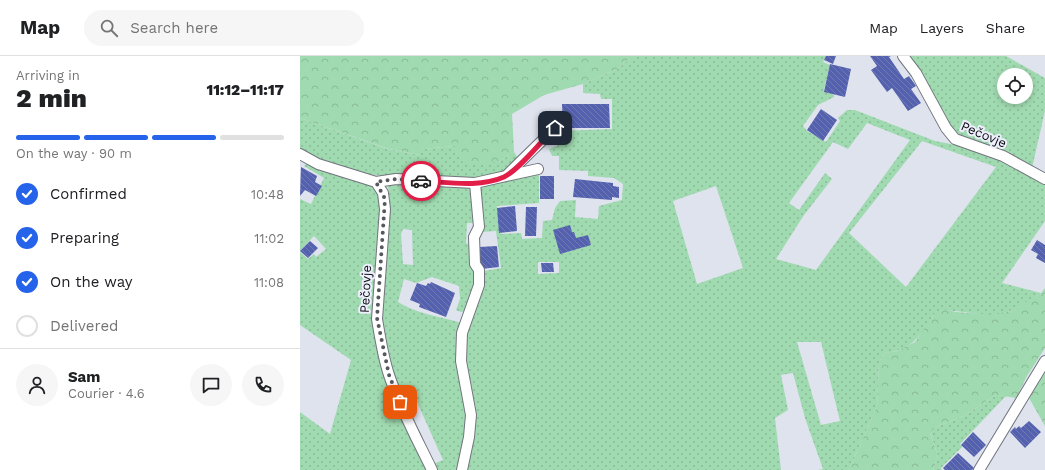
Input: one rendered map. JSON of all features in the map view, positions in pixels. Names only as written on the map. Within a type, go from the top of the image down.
[{"type":"street","name":"Pečovje","points":[[903,56],[916,73],[946,128],[955,139],[1003,156],[1045,179]]},
{"type":"street","points":[[505,176],[526,158],[555,128]]},
{"type":"street","points":[[301,156],[318,164],[376,182],[396,179],[475,183],[538,169]]},
{"type":"street","name":"Pečovje","points":[[376,182],[385,199],[377,318],[379,333],[389,375],[412,430],[432,470]]},
{"type":"street","points":[[462,470],[469,437],[471,415],[461,361],[462,333],[480,286],[479,270],[475,264],[474,237],[480,226],[475,183]]},
{"type":"street","points":[[979,470],[1045,361]]},
{"type":"green space","points":[[300,56],[633,56],[617,69],[583,84],[544,95],[512,114],[514,152],[498,162],[464,165],[455,146],[421,149],[420,155],[389,149],[300,118]]},
{"type":"green space","points":[[633,56],[826,56],[823,62],[830,65],[824,90],[834,95],[834,97],[818,105],[803,126],[807,131],[826,142],[840,121],[838,118],[847,110],[855,110],[935,141],[961,146],[1010,164],[1045,183],[1045,221],[1002,283],[1041,293],[1019,307],[1001,314],[988,315],[948,310],[937,312],[919,336],[910,344],[899,350],[885,353],[879,362],[877,406],[849,470],[818,470],[823,469],[805,418],[793,373],[781,375],[788,410],[775,418],[781,470],[465,470],[467,380],[465,335],[482,291],[484,271],[501,268],[496,231],[482,232],[480,187],[539,174],[539,203],[497,206],[501,234],[521,233],[522,239],[542,238],[543,221],[552,220],[555,208],[560,201],[576,200],[575,217],[598,219],[599,206],[622,200],[623,184],[614,178],[588,176],[588,171],[559,170],[559,156],[552,156],[549,149],[568,141],[565,138],[545,145],[551,137],[560,131],[612,129],[612,99],[601,99],[600,94],[583,93],[583,84],[617,69]],"holes":[[[867,123],[910,140],[816,270],[776,259],[804,215],[832,179],[825,173],[799,210],[789,203],[833,142],[848,149]],[[922,141],[996,167],[906,287],[849,233]],[[716,186],[743,268],[697,284],[673,201]],[[538,262],[559,262],[559,273],[538,274]],[[797,342],[821,342],[840,421],[821,425]]]},
{"type":"green space","points":[[909,56],[1006,56],[1027,68],[997,68],[997,104],[1033,104],[1033,71],[1045,78],[1045,111],[1032,168],[959,137],[950,127]]},
{"type":"green space","points":[[300,118],[388,149],[419,155],[421,149],[455,146],[498,162],[514,152],[520,161],[505,172],[489,178],[464,180],[384,176],[350,171],[317,159],[300,150]]},
{"type":"green space","points":[[306,164],[371,183],[382,199],[375,266],[374,326],[428,470],[300,470],[300,412],[330,434],[351,360],[300,325],[300,252],[308,259],[314,254],[316,257],[326,249],[314,236],[300,251],[300,199],[311,204],[324,178],[304,166]]},
{"type":"green space","points":[[394,182],[465,187],[471,190],[477,223],[467,223],[466,243],[473,247],[477,285],[466,311],[461,312],[456,310],[460,299],[459,286],[432,277],[416,283],[404,279],[398,302],[420,312],[461,323],[468,414],[459,470],[436,470],[433,464],[443,460],[417,402],[406,408],[393,372],[383,325],[382,299],[390,203],[388,186]],"holes":[[[403,229],[412,230],[413,265],[403,264],[401,234]]]},
{"type":"green space","points":[[1045,288],[1045,348],[1027,376],[1016,398],[996,395],[964,416],[935,427],[930,433],[938,456],[933,470],[849,470],[877,406],[879,362],[885,353],[897,351],[915,342],[936,312],[944,309],[956,312],[994,315],[1010,311],[1041,293]]},
{"type":"green space","points":[[1045,372],[1045,426],[1029,398]]},
{"type":"green space","points":[[996,395],[1006,396],[960,444],[962,447],[941,468],[942,470],[933,470],[938,456],[930,432],[935,427],[964,416]]},
{"type":"building","points":[[826,56],[836,56],[833,64],[824,60]]},
{"type":"building","points":[[870,56],[891,56],[889,57],[904,79],[909,76],[916,86],[911,89],[921,103],[908,111],[892,88],[887,92],[871,70],[877,66]]},
{"type":"building","points":[[830,64],[851,69],[845,97],[824,92]]},
{"type":"building","points":[[562,104],[609,104],[610,128],[563,128]]},
{"type":"building","points":[[821,109],[837,120],[823,141],[807,130]]},
{"type":"building","points":[[301,167],[317,176],[315,182],[322,186],[316,196],[305,190],[300,196]]},
{"type":"building","points":[[540,176],[554,176],[554,199],[540,199]]},
{"type":"building","points":[[575,179],[613,183],[613,186],[619,187],[619,198],[612,197],[612,200],[573,197]]},
{"type":"building","points":[[515,206],[517,231],[499,233],[497,208]]},
{"type":"building","points":[[526,207],[537,207],[536,236],[525,236]]},
{"type":"building","points":[[570,225],[576,238],[588,235],[591,245],[560,254],[553,230]]},
{"type":"building","points":[[1037,240],[1045,245],[1045,263],[1036,258],[1038,254],[1031,250]]},
{"type":"building","points":[[310,241],[318,248],[308,258],[300,251]]},
{"type":"building","points":[[497,246],[499,267],[481,269],[479,247]]},
{"type":"building","points":[[541,263],[553,263],[554,272],[542,272]]},
{"type":"building","points":[[431,282],[455,293],[446,317],[419,307],[420,304],[410,300],[417,283],[426,286]]},
{"type":"building","points":[[1029,421],[1041,432],[1025,448],[1010,432],[1015,427],[1016,429],[1019,426],[1021,428]]},
{"type":"building","points":[[973,432],[986,445],[974,457],[961,445]]},
{"type":"building","points":[[958,453],[974,468],[972,470],[945,470],[943,468]]},
{"type":"way so far","points":[[400,402],[389,375],[377,318],[380,253],[385,199],[376,182],[396,179],[421,181]]},
{"type":"route","points":[[421,181],[475,183],[492,181],[505,176],[526,158],[555,128]]}]
